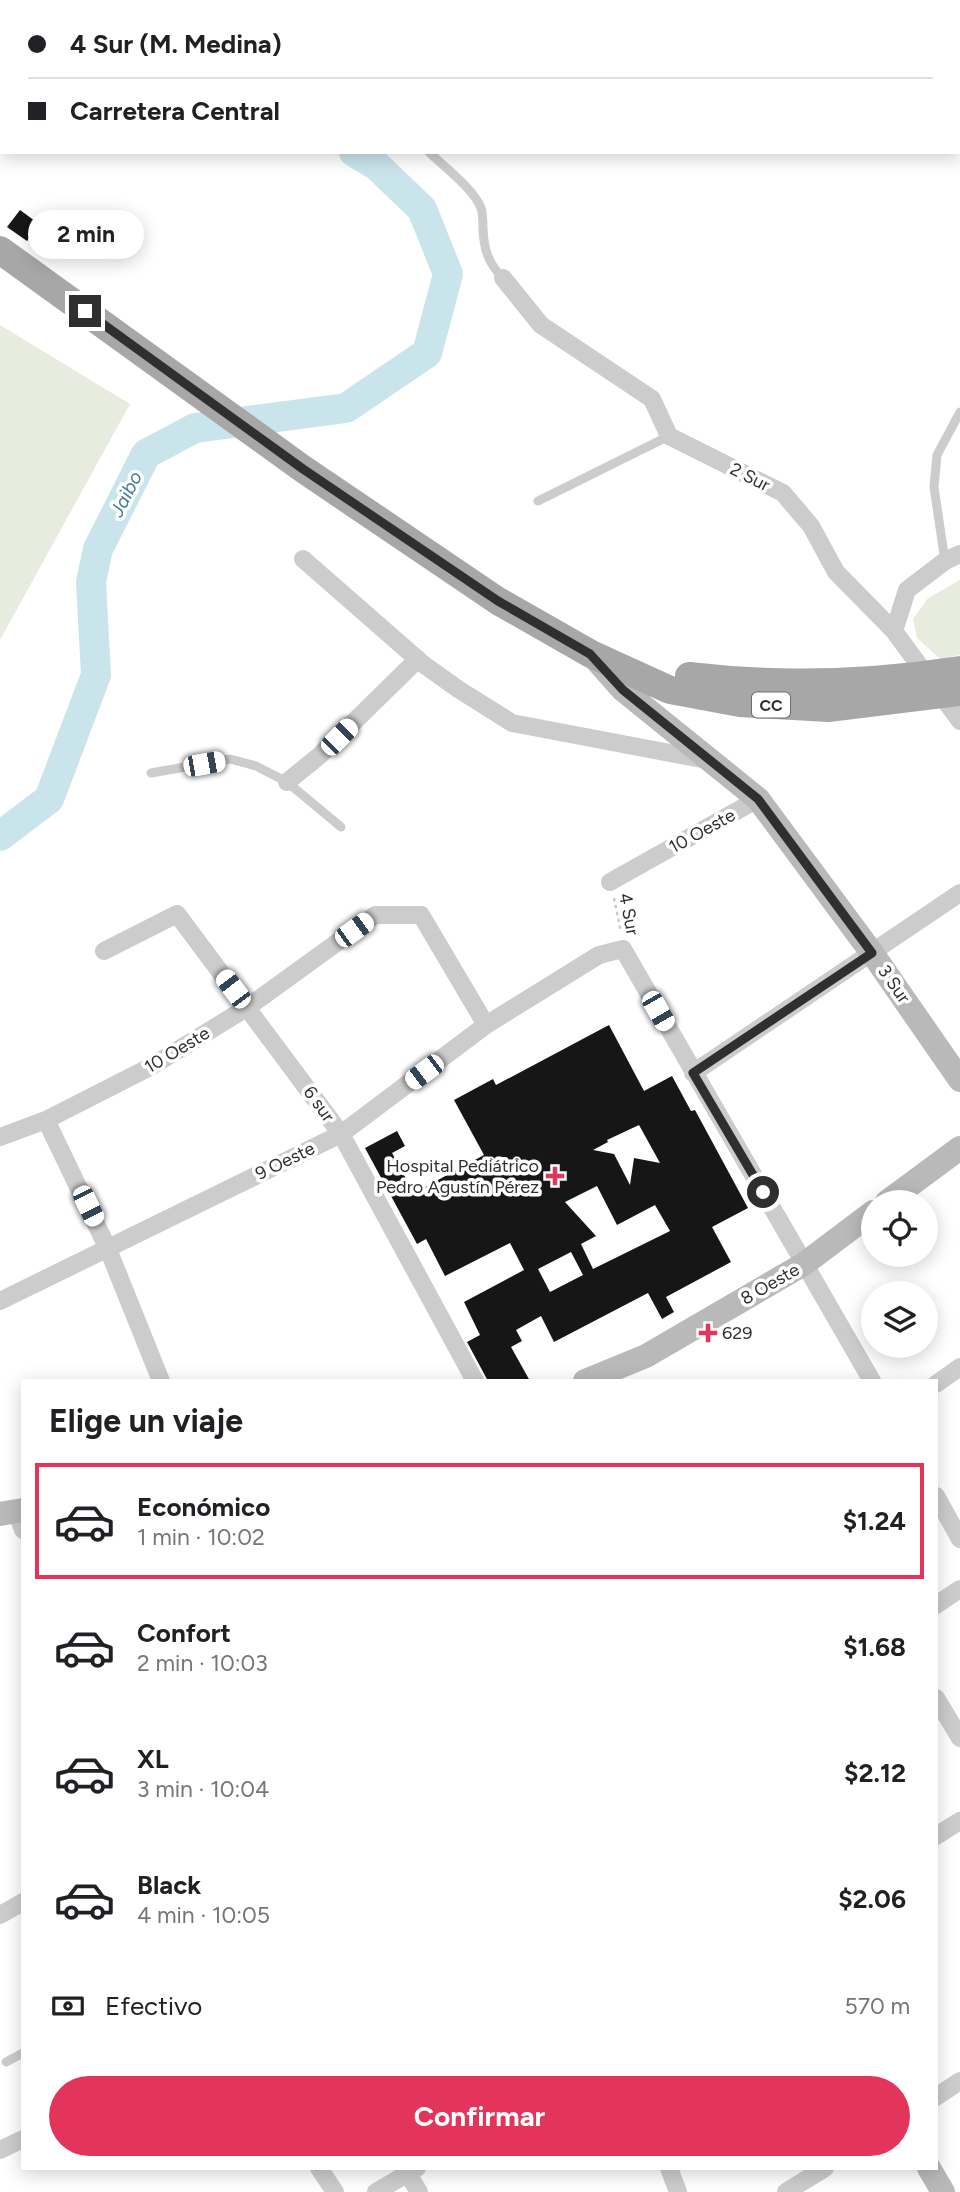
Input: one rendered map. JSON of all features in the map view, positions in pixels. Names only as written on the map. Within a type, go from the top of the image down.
[{"type":"main road","name":"CC","points":[[0,250],[303,469],[498,601],[590,654],[670,690],[740,703],[828,708],[943,687],[960,670]]},
{"type":"street","points":[[502,278],[541,325],[652,399],[669,436]]},
{"type":"street","name":"2 Sur","points":[[669,436],[783,493],[811,526],[836,572],[894,631],[943,687],[960,721]]},
{"type":"street","points":[[894,631],[907,590],[953,557]]},
{"type":"street","points":[[303,559],[418,659],[458,689],[512,723],[710,760]]},
{"type":"street","name":"3 Sur","points":[[590,654],[623,690],[758,799],[872,953],[960,1080]]},
{"type":"street","points":[[287,782],[319,757],[418,659]]},
{"type":"street","name":"10 Oeste","points":[[610,883],[758,799]]},
{"type":"street","points":[[693,1073],[960,894]]},
{"type":"street","name":"6 sur","points":[[104,951],[177,914],[341,1134],[474,1379]]},
{"type":"street","name":"10 Oeste","points":[[0,1137],[46,1121],[152,1066],[247,1007],[375,915],[421,915],[486,1025]]},
{"type":"street","points":[[623,949],[871,1379]]},
{"type":"street","name":"9 Oeste","points":[[0,1301],[341,1134],[486,1025],[600,954],[623,949]]},
{"type":"street","points":[[46,1121],[108,1249],[160,1379]]},
{"type":"street","points":[[903,1190],[960,1147]]},
{"type":"street","name":"8 Oeste","points":[[590,1379],[646,1356],[804,1264],[861,1221]]},
{"type":"street","points":[[938,1383],[960,1367]]},
{"type":"street","points":[[938,1500],[960,1539]]},
{"type":"street","points":[[938,1604],[960,1589]]},
{"type":"street","points":[[938,1701],[960,1738]]},
{"type":"street","points":[[938,1835],[960,1821]]},
{"type":"street","points":[[0,1915],[21,1903]]},
{"type":"street","points":[[938,2097],[960,2081]]},
{"type":"street","points":[[0,2150],[21,2140]]},
{"type":"street","points":[[320,2170],[335,2192]]},
{"type":"street","points":[[670,2170],[678,2192]]},
{"type":"street","points":[[786,2192],[822,2170]]},
{"type":"street","points":[[930,2170],[943,2192]]},
{"type":"street","points":[[376,2192],[413,2171],[419,2192]]},
{"type":"lane","points":[[431,154],[471,192],[481,208],[487,257],[502,278]]},
{"type":"lane","points":[[953,557],[934,487],[937,455],[960,412]]},
{"type":"lane","points":[[538,501],[669,436]]},
{"type":"lane","points":[[151,773],[230,760],[256,766],[287,782],[341,827]]},
{"type":"lane","points":[[6,2062],[21,2054]]},
{"type":"path","name":"4 Sur","points":[[610,883],[623,949]]},
{"type":"shaded area","points":[[0,325],[130,404],[0,640]]},
{"type":"shaded area","points":[[960,580],[960,655],[940,659],[917,638],[913,619],[928,598]]},
{"type":"building","points":[[20,210],[39,224],[27,241],[7,227]]},
{"type":"building","name":"Hospital Pediátrico Pedro Agustín Pérez","points":[[609,1025],[644,1091],[672,1076],[691,1111],[695,1110],[748,1208],[712,1227],[731,1262],[666,1297],[674,1312],[662,1319],[648,1293],[554,1342],[541,1316],[516,1330],[522,1341],[511,1347],[529,1379],[487,1379],[467,1342],[480,1335],[464,1302],[524,1270],[510,1243],[445,1276],[426,1239],[417,1244],[365,1148],[397,1131],[405,1146],[392,1153],[414,1193],[484,1155],[454,1100],[493,1079],[496,1085]],"holes":[[[639,1125],[660,1163],[634,1158],[630,1185],[614,1154],[593,1150],[608,1142],[607,1140]],[[597,1186],[617,1225],[655,1205],[670,1231],[593,1269],[581,1244],[596,1236],[565,1202]],[[571,1252],[583,1275],[550,1292],[538,1269]]]},
{"type":"waterway","name":"Jaibo","points":[[0,836],[49,799],[96,675],[91,582],[98,549],[146,454],[195,428],[346,408],[427,353],[448,274],[422,209],[376,165],[357,154]]},
{"type":"place","name":"Hospital Pediátrico Pedro Agustín Pérez","points":[[555,1176]]},
{"type":"place","name":"629","points":[[708,1333]]},
{"type":"route","points":[[85,311],[303,469],[498,601],[590,654],[623,690],[758,799],[872,953],[693,1073],[763,1192]]}]
